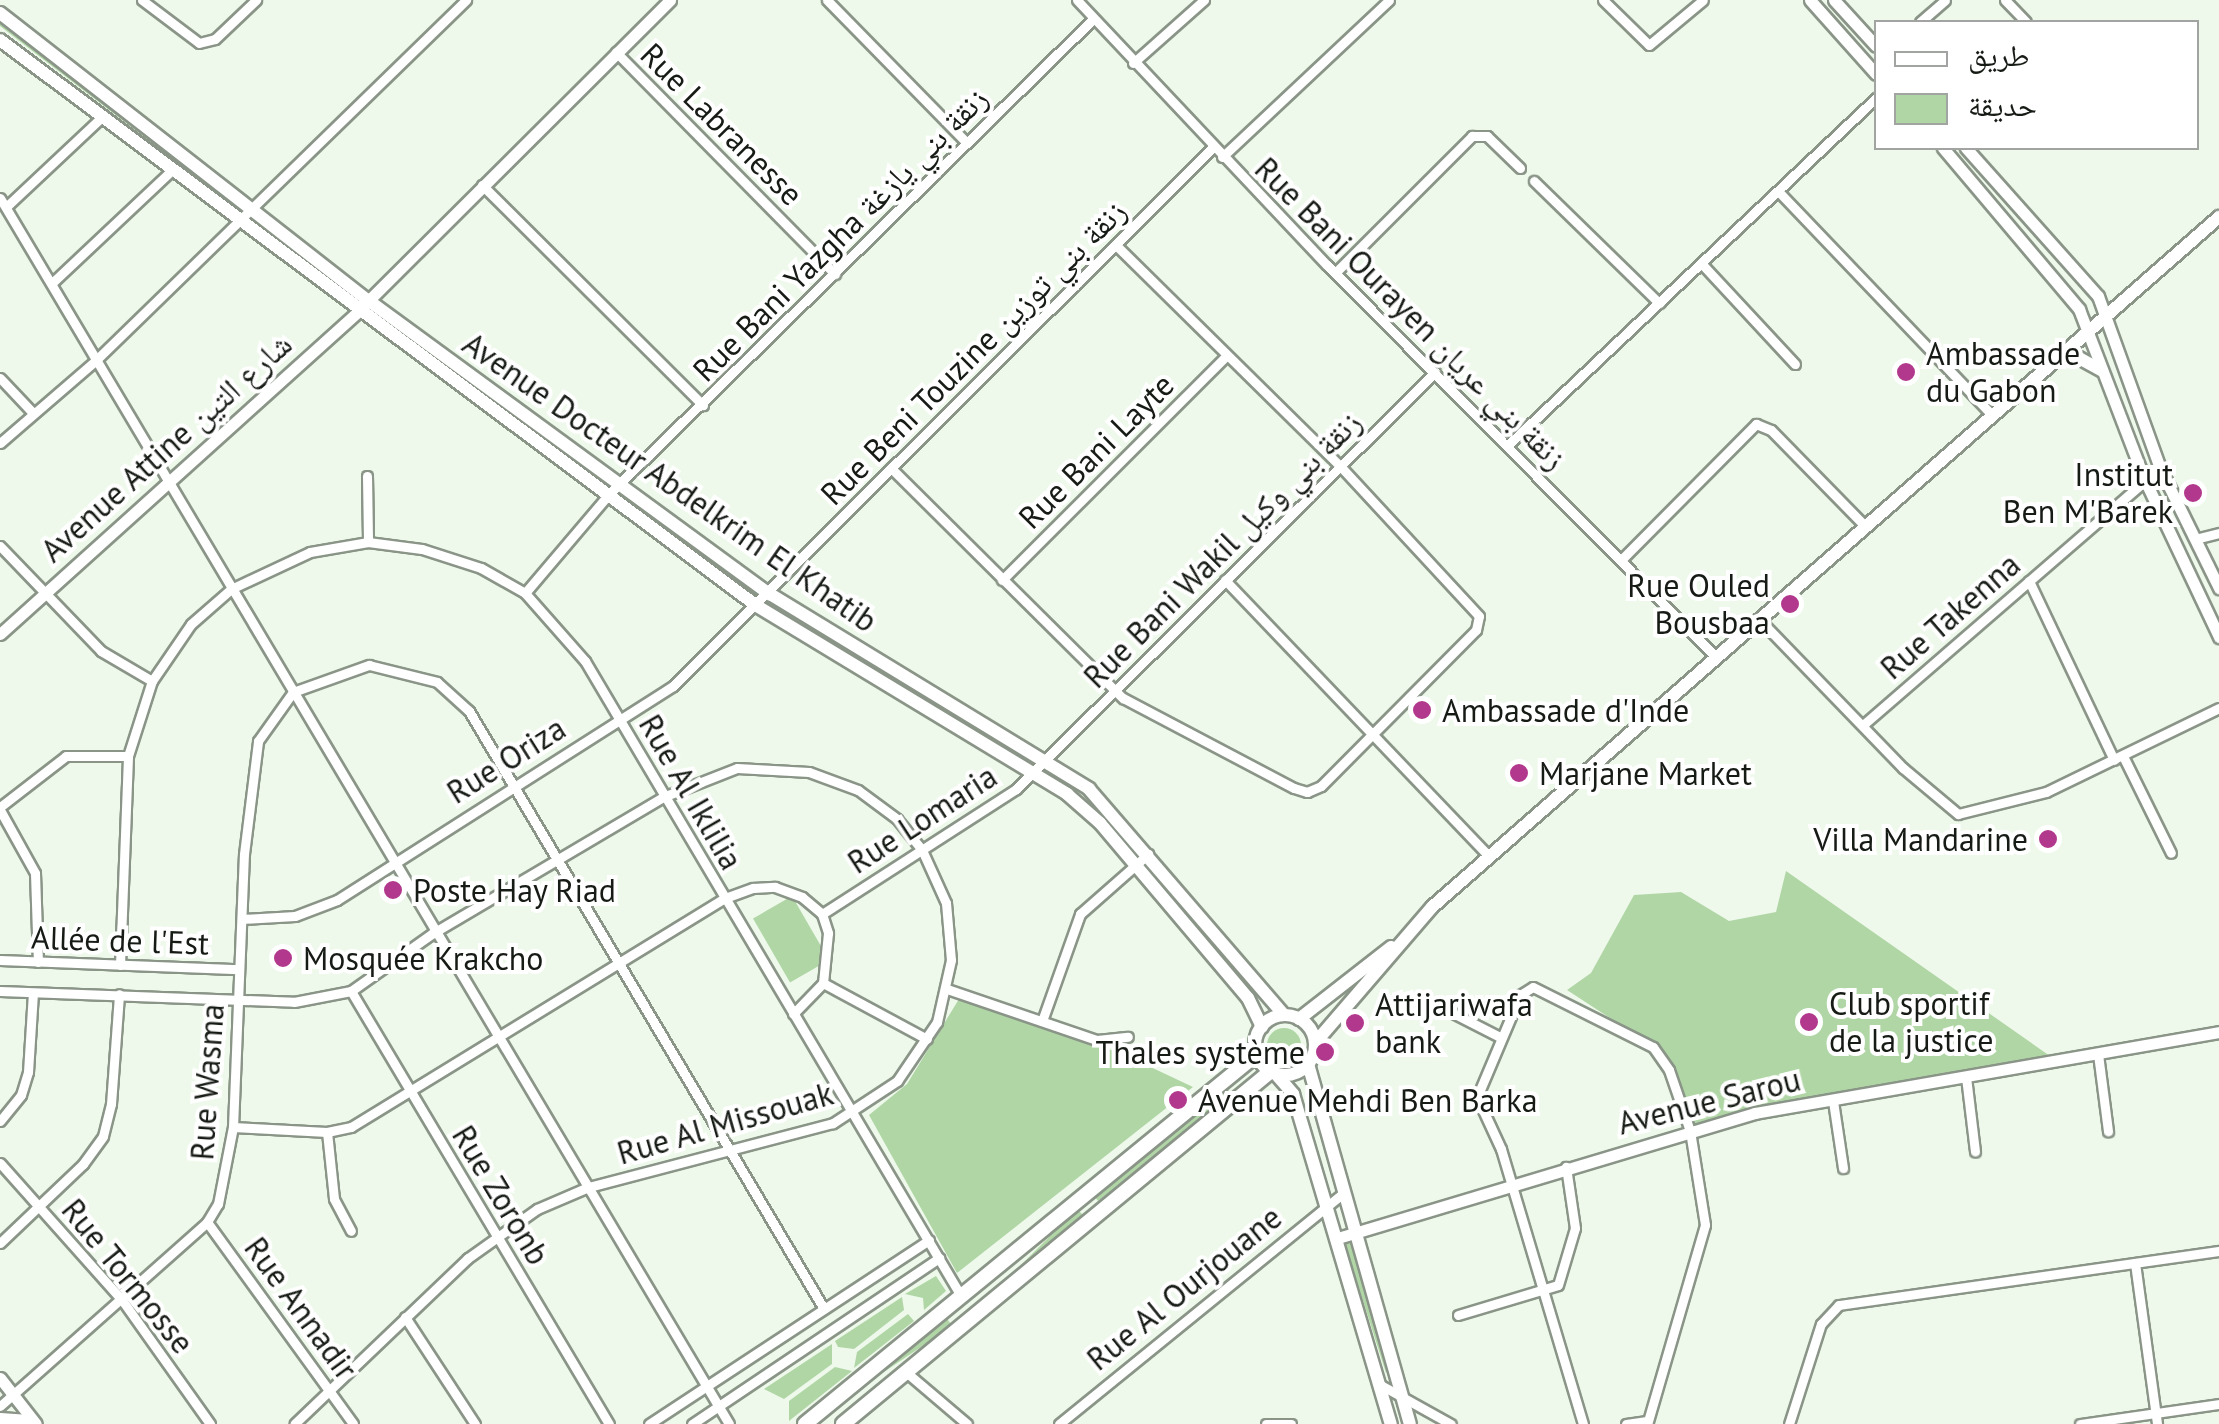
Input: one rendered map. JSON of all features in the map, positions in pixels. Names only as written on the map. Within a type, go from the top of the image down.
[{"type":"main road","name":"Avenue Docteur Abdelkrim El Khatib","points":[[0,13],[369,301],[770,594],[1097,796],[1284,1016]]},
{"type":"main road","name":"Avenue Docteur Abdelkrim El Khatib","points":[[0,40],[104,115],[357,312],[758,606],[1084,807],[1248,998],[1262,1028]]},
{"type":"main road","points":[[804,1424],[1257,1054],[1262,1028],[1284,1016],[1299,1018],[1393,946],[1715,656],[2219,217]]},
{"type":"main road","points":[[2054,359],[2080,358],[2102,371]]},
{"type":"main road","points":[[1393,946],[1315,1042],[1308,1064],[1410,1424]]},
{"type":"main road","points":[[1299,1018],[1315,1042]]},
{"type":"main road","points":[[1257,1054],[1293,1094],[1391,1424]]},
{"type":"main road","points":[[843,1424],[1273,1072],[1293,1074],[1308,1064]]},
{"type":"street","points":[[142,0],[198,43],[215,39],[256,0]]},
{"type":"street","points":[[0,443],[95,361],[466,0]]},
{"type":"street","name":"Avenue Attine شارع التين","points":[[0,634],[369,301],[670,0]]},
{"type":"street","points":[[827,0],[967,143]]},
{"type":"street","name":"Rue Bani Ourayen زنقة بني عريان","points":[[1076,0],[1222,157],[1715,656]]},
{"type":"street","points":[[1133,63],[1204,0]]},
{"type":"street","points":[[1222,157],[1389,0]]},
{"type":"street","points":[[1603,0],[1649,45],[1703,0]]},
{"type":"street","points":[[1810,0],[1874,66]]},
{"type":"street","points":[[1834,0],[1874,44]]},
{"type":"street","points":[[1922,20],[1945,0]]},
{"type":"street","points":[[2004,0],[2024,20]]},
{"type":"street","name":"Rue Bani Yazgha زنقة بني يازغة","points":[[525,593],[610,494],[1093,19]]},
{"type":"street","name":"Rue Labranesse","points":[[616,52],[835,274]]},
{"type":"street","points":[[1508,445],[1874,100]]},
{"type":"street","points":[[104,115],[3,203],[433,933],[729,1424]]},
{"type":"street","points":[[1335,273],[1472,136],[1487,136],[1520,168]]},
{"type":"street","name":"Rue Beni Touzine زنقة بني توزين","points":[[770,594],[1213,147]]},
{"type":"street","points":[[1945,150],[2079,309],[2144,478],[2219,637]]},
{"type":"street","points":[[1968,150],[2108,314],[2160,468],[2219,588]]},
{"type":"street","points":[[52,283],[172,169]]},
{"type":"street","points":[[1534,181],[1658,303]]},
{"type":"street","points":[[482,185],[703,405]]},
{"type":"street","points":[[1778,190],[1992,415]]},
{"type":"street","points":[[891,468],[1114,690],[1308,792],[1373,731],[1479,620],[1342,468],[1225,357],[1117,246]]},
{"type":"street","points":[[1700,264],[1796,364]]},
{"type":"street","name":"Rue Bani Layte","points":[[1002,580],[1225,357]]},
{"type":"street","name":"Rue Bani Wakil زنقة بني وكيل","points":[[1044,761],[1435,372]]},
{"type":"street","points":[[0,378],[32,413]]},
{"type":"street","points":[[1620,560],[1756,424],[1771,430],[1865,526]]},
{"type":"street","name":"Rue Takenna","points":[[1863,725],[2160,468]]},
{"type":"street","points":[[367,476],[368,542]]},
{"type":"street","points":[[2195,539],[2219,533]]},
{"type":"street","name":"Rue Al Iklilia","points":[[120,965],[128,756],[152,681],[191,624],[231,589],[284,560],[368,542],[449,556],[525,593],[585,661],[960,1296]]},
{"type":"street","points":[[0,546],[42,594],[101,650],[152,681]]},
{"type":"street","points":[[1224,580],[1373,731],[1490,858]]},
{"type":"street","points":[[2029,580],[2172,853]]},
{"type":"street","name":"Rue Oriza","points":[[242,919],[314,911],[394,863],[511,784],[673,686],[770,594]]},
{"type":"street","points":[[1759,619],[1958,814],[2035,796],[2219,708]]},
{"type":"street","points":[[293,692],[368,666],[437,682],[469,711],[824,1309]]},
{"type":"street","name":"Rue Wasma","points":[[0,1406],[207,1222],[225,1186],[234,1127],[252,765],[271,718],[293,692]]},
{"type":"street","points":[[38,962],[35,873],[0,808],[66,756],[128,756]]},
{"type":"street","name":"Rue Lomaria","points":[[822,914],[922,850],[1044,761]]},
{"type":"street","name":"Rue Al Missouak","points":[[294,1424],[495,1236],[586,1188],[852,1114],[897,1081],[927,1039],[947,989],[946,903],[922,850],[879,804],[809,772],[737,768],[664,796],[433,933],[351,992]]},
{"type":"street","points":[[1042,1020],[1080,914],[1148,854]]},
{"type":"street","points":[[234,1127],[327,1132],[373,1116],[497,1035],[725,898],[774,887],[822,914],[830,952],[822,983],[793,1014]]},
{"type":"street","name":"Allée de l'Est","points":[[0,960],[239,969]]},
{"type":"street","points":[[822,983],[927,1039]]},
{"type":"street","points":[[1583,1424],[1510,1182],[1477,1096],[1520,995],[1533,987],[1634,1034],[1666,1062],[1690,1131],[1705,1225],[1647,1423],[1626,1424]]},
{"type":"street","points":[[947,989],[1097,1040],[1128,1037]]},
{"type":"street","name":"Allée de l'Est","points":[[0,991],[310,1002],[351,992]]},
{"type":"street","points":[[0,1121],[21,1095],[28,1072],[33,992]]},
{"type":"street","name":"Rue Zoronb","points":[[351,992],[609,1424]]},
{"type":"street","points":[[0,1243],[41,1207],[94,1150],[107,1126],[119,994]]},
{"type":"street","points":[[1449,1010],[1500,1038]]},
{"type":"street","name":"Avenue Sarou","points":[[1338,1238],[1510,1182],[1690,1131],[1833,1101],[2219,1032]]},
{"type":"street","points":[[2098,1054],[2108,1131]]},
{"type":"street","points":[[1966,1077],[1975,1151]]},
{"type":"street","points":[[1833,1101],[1843,1168]]},
{"type":"street","points":[[327,1132],[334,1199],[351,1231]]},
{"type":"street","name":"Rue Tormosse","points":[[0,1163],[122,1300],[210,1424]]},
{"type":"street","points":[[1458,1315],[1543,1292],[1560,1280],[1576,1228],[1566,1166]]},
{"type":"street","name":"Rue Al Ourjouane","points":[[1059,1424],[1343,1193]]},
{"type":"street","name":"Rue Annadir","points":[[207,1222],[353,1424]]},
{"type":"street","points":[[649,1424],[928,1240]]},
{"type":"street","points":[[1789,1424],[1818,1332],[1833,1307],[2219,1251]]},
{"type":"street","points":[[692,1424],[939,1258]]},
{"type":"street","points":[[2135,1263],[2157,1419]]},
{"type":"street","points":[[406,1317],[476,1424]]},
{"type":"street","points":[[906,1372],[967,1424]]},
{"type":"street","points":[[0,1378],[34,1422]]},
{"type":"street","points":[[1379,1384],[1400,1392],[1451,1424]]},
{"type":"street","points":[[2080,1424],[2157,1419],[2219,1404]]},
{"type":"street","points":[[0,1418],[34,1422]]},
{"type":"street","points":[[1267,1423],[1290,1424]]},
{"type":"green space","points":[[0,19],[236,204],[236,208],[0,26]]},
{"type":"green space","points":[[773,601],[1033,764],[801,628],[770,606]]},
{"type":"green space","name":"Club sportif de la justice","points":[[1786,871],[2050,1056],[1694,1124],[1665,1054],[1567,990],[1591,973],[1634,895],[1681,892],[1729,921],[1776,912]]},
{"type":"green space","points":[[792,896],[829,960],[790,983],[753,918]]},
{"type":"green space","points":[[959,999],[1123,1054],[1193,1087],[957,1273],[869,1115],[907,1084]]},
{"type":"green space","points":[[1284,1028],[1296,1033],[1301,1045],[1296,1057],[1284,1062],[1272,1057],[1267,1045],[1272,1033]]},
{"type":"green space","points":[[1226,1087],[1233,1096],[1098,1201],[1091,1192]]},
{"type":"green space","points":[[1077,1209],[1085,1217],[980,1321],[972,1314]]},
{"type":"green space","points":[[1351,1243],[1388,1370],[1386,1373],[1345,1244]]},
{"type":"green space","points":[[936,1276],[946,1291],[924,1310],[923,1298],[905,1294]]},
{"type":"green space","points":[[902,1297],[904,1310],[854,1349],[838,1347],[835,1341]]},
{"type":"green space","points":[[908,1314],[914,1321],[854,1368],[857,1352]]},
{"type":"green space","points":[[946,1317],[952,1326],[812,1421],[806,1412]]},
{"type":"green space","points":[[832,1344],[832,1364],[784,1399],[764,1389]]},
{"type":"green space","points":[[835,1367],[852,1371],[789,1421],[789,1401]]},
{"type":"place","name":"Ambassade du Gabon","points":[[1906,372]]},
{"type":"place","name":"Institut Ben M'Barek","points":[[2193,493]]},
{"type":"place","name":"Rue Ouled Bousbaa","points":[[1790,604]]},
{"type":"place","name":"Ambassade d'Inde","points":[[1422,710]]},
{"type":"place","name":"Marjane Market","points":[[1519,773]]},
{"type":"place","name":"Villa Mandarine","points":[[2048,839]]},
{"type":"place","name":"Poste Hay Riad","points":[[393,890]]},
{"type":"place","name":"Mosquée Krakcho","points":[[283,958]]},
{"type":"place","name":"Club sportif de la justice","points":[[1809,1022]]},
{"type":"place","name":"Attijariwafa bank","points":[[1355,1023]]},
{"type":"place","name":"Thales système","points":[[1325,1052]]},
{"type":"place","name":"Avenue Mehdi Ben Barka","points":[[1178,1100]]}]
